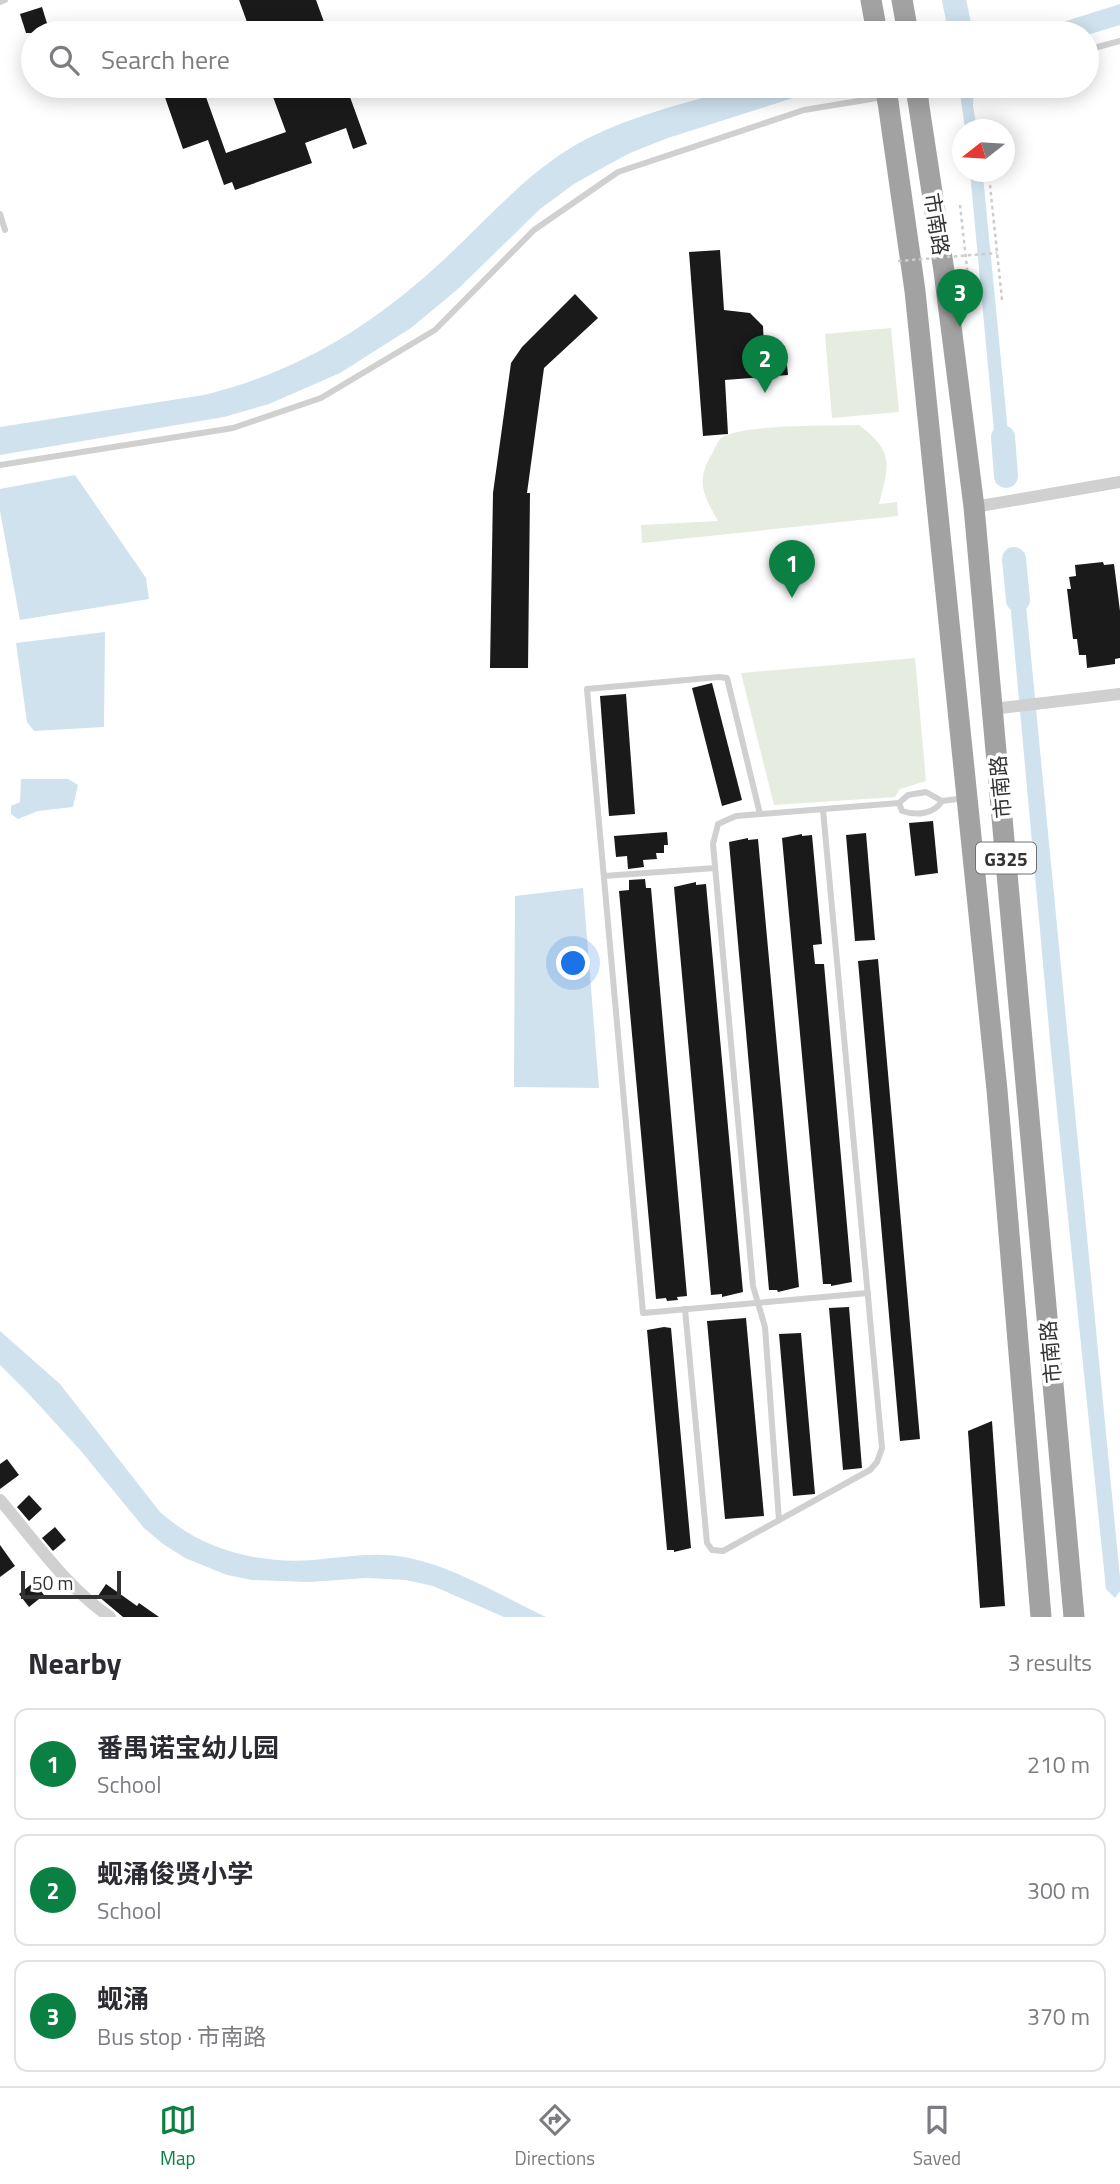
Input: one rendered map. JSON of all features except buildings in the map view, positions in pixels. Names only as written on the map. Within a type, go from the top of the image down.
[{"type":"highway","points":[[871,0],[875,21]]},
{"type":"highway","points":[[902,0],[905,21]]},
{"type":"highway","name":"市南路","points":[[887,98],[915,291],[997,1090],[1041,1617]]},
{"type":"highway","name":"市南路","points":[[918,98],[1003,708],[1074,1614]]},
{"type":"highway","points":[[1041,1617],[1074,1614]]},
{"type":"street","points":[[974,507],[1120,482]]},
{"type":"street","points":[[1003,708],[1120,694]]},
{"type":"street","points":[[0,1500],[65,1577],[110,1617]]},
{"type":"lane","points":[[0,2],[5,0]]},
{"type":"lane","points":[[1099,47],[1120,41]]},
{"type":"lane","points":[[0,465],[233,428],[321,398],[435,330],[534,230],[618,172],[804,110],[877,98]]},
{"type":"lane","points":[[0,214],[5,230]]},
{"type":"lane","points":[[760,814],[727,678],[587,689],[643,1313],[868,1293]]},
{"type":"lane","points":[[779,1520],[765,1327],[753,1286],[715,868],[713,844],[718,824],[736,816],[899,803],[908,795],[926,792],[942,800],[967,798]]},
{"type":"lane","points":[[899,803],[902,811],[919,814],[938,807],[942,800]]},
{"type":"lane","points":[[685,1309],[707,1543],[712,1550],[723,1550],[870,1470],[881,1453],[823,810]]},
{"type":"lane","points":[[604,876],[715,868]]},
{"type":"path","points":[[990,186],[1002,300]]},
{"type":"path","points":[[960,205],[971,304]]},
{"type":"path","points":[[898,261],[997,253]]},
{"type":"shaded area","points":[[891,328],[899,412],[832,418],[825,334]]},
{"type":"shaded area","points":[[859,425],[884,452],[887,469],[879,504],[897,502],[898,516],[642,543],[641,525],[718,521],[705,495],[703,479],[707,462],[721,438],[731,433],[766,428]]},
{"type":"shaded area","points":[[915,658],[926,781],[900,789],[895,797],[774,805],[741,673]]},
{"type":"water","points":[[1120,4],[1120,25],[1099,31],[1099,21],[1066,21]]},
{"type":"water","points":[[702,98],[793,98],[668,138],[630,153],[574,184],[540,209],[458,289],[411,328],[340,373],[269,404],[224,417],[0,455],[0,427],[204,395],[237,386],[300,361],[358,328],[412,288],[517,189],[551,161],[588,138]]},
{"type":"water","points":[[961,98],[973,98],[975,119],[964,119]]},
{"type":"water","points":[[971,182],[983,182],[984,186],[1011,463],[1006,470],[997,463]]},
{"type":"water","points":[[75,475],[146,578],[149,599],[20,620],[0,511],[0,489]]},
{"type":"water","points":[[1015,567],[1023,574],[1120,1578],[1120,1591],[1115,1598],[1106,1589],[1051,1051],[1008,579]]},
{"type":"water","points":[[105,632],[104,727],[34,731],[27,722],[16,643]]},
{"type":"water","points":[[21,779],[68,779],[78,785],[73,807],[38,811],[18,819],[11,814],[11,806],[20,802]]},
{"type":"water","points":[[583,888],[599,1088],[514,1087],[515,896]]},
{"type":"water","points":[[0,1331],[60,1384],[160,1512],[194,1536],[232,1552],[272,1560],[373,1555],[409,1558],[461,1575],[546,1617],[504,1617],[433,1586],[406,1580],[252,1580],[227,1575],[185,1558],[144,1528],[81,1451],[0,1365]]},
{"type":"waterway","points":[[954,0],[958,21]]},
{"type":"waterway","points":[[1003,437],[1006,476]]},
{"type":"waterway","points":[[1014,559],[1018,600]]},
{"type":"place","name":"蚬涌","points":[[960,327]]},
{"type":"place","name":"蚬涌俊贤小学","points":[[765,393]]},
{"type":"place","name":"番禺诺宝幼儿园","points":[[792,598]]}]
